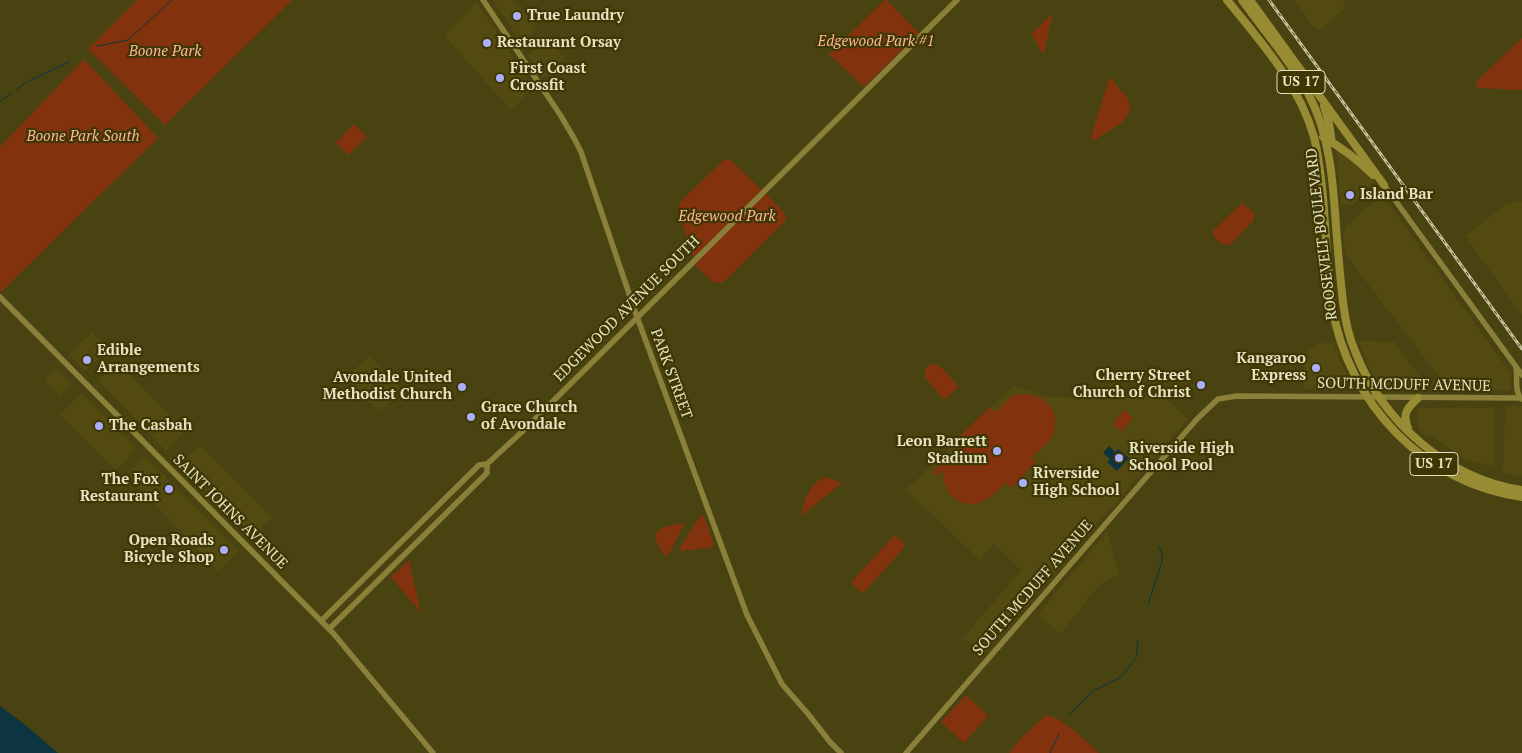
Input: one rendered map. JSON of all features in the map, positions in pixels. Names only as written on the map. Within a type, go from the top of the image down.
[{"type":"highway","points":[[1227,0],[1252,31]]},
{"type":"highway","name":"US 17","points":[[1231,0],[1252,31]]},
{"type":"highway","name":"ROOSEVELT BOULEVARD","points":[[1242,0],[1296,73],[1328,139],[1342,302],[1355,352],[1368,379],[1390,412],[1425,446],[1464,472],[1522,490]]},
{"type":"highway","points":[[1250,0],[1384,185]]},
{"type":"highway","name":"ROOSEVELT BOULEVARD","points":[[1252,31],[1280,68],[1301,103],[1317,149],[1321,175],[1332,307],[1344,352],[1368,398],[1396,433],[1412,448],[1439,468],[1471,485],[1502,494],[1522,497]]},
{"type":"highway","points":[[1320,97],[1326,112],[1328,139]]},
{"type":"highway","points":[[1307,118],[1320,135],[1360,163],[1384,185]]},
{"type":"highway","points":[[1409,432],[1404,420],[1405,415],[1418,398]]},
{"type":"main road","name":"PARK STREET","points":[[483,0],[544,90],[575,140],[585,164],[637,317],[746,615],[782,684],[841,753]]},
{"type":"main road","name":"EDGEWOOD AVENUE SOUTH","points":[[321,621],[479,465],[487,464],[956,2]]},
{"type":"main road","points":[[1384,185],[1522,375]]},
{"type":"main road","name":"SAINT JOHNS AVENUE","points":[[0,297],[329,629],[433,753]]},
{"type":"main road","points":[[1515,366],[1517,378],[1516,393],[1522,399]]},
{"type":"main road","name":"SOUTH MCDUFF AVENUE","points":[[906,753],[1213,402],[1218,399],[1229,396],[1522,399]]},
{"type":"main road","name":"EDGEWOOD AVENUE SOUTH","points":[[329,629],[487,473],[487,464]]},
{"type":"shaded area","points":[[493,0],[512,0],[538,27],[521,43]]},
{"type":"shaded area","points":[[1295,0],[1342,0],[1346,6],[1323,28],[1318,30],[1314,28]]},
{"type":"shaded area","points":[[477,2],[533,88],[511,110],[444,35]]},
{"type":"shaded area","points":[[547,37],[564,58],[544,79],[528,55]]},
{"type":"shaded area","points":[[1336,148],[1365,170],[1374,182],[1353,205],[1341,206]]},
{"type":"shaded area","points":[[1382,194],[1511,374],[1511,390],[1449,390],[1345,254],[1343,235],[1346,227]]},
{"type":"shaded area","points":[[1522,201],[1522,315],[1465,236],[1507,203]]},
{"type":"shaded area","points":[[92,332],[107,349],[85,371],[69,354]]},
{"type":"shaded area","points":[[1358,341],[1395,342],[1429,390],[1382,390]]},
{"type":"shaded area","points":[[1333,342],[1352,386],[1351,389],[1303,389],[1304,361],[1307,351],[1316,344]]},
{"type":"shaded area","points":[[369,356],[401,389],[379,411],[346,378]]},
{"type":"shaded area","points":[[116,362],[185,431],[166,451],[98,380]]},
{"type":"shaded area","points":[[56,367],[72,383],[60,395],[44,379]]},
{"type":"shaded area","name":"Riverside High School","points":[[1013,386],[1049,397],[1097,398],[1101,395],[1156,394],[1159,392],[1188,419],[983,655],[963,638],[1021,570],[993,544],[980,560],[906,490]]},
{"type":"shaded area","points":[[82,393],[137,448],[116,470],[60,415]]},
{"type":"shaded area","points":[[1505,406],[1522,406],[1522,477],[1503,472]]},
{"type":"shaded area","points":[[1418,408],[1495,408],[1495,468],[1463,458],[1431,436],[1425,435],[1418,428]]},
{"type":"shaded area","points":[[200,445],[272,518],[254,537],[182,463]]},
{"type":"shaded area","points":[[145,456],[239,551],[218,571],[126,475]]},
{"type":"shaded area","points":[[1107,532],[1119,573],[1098,586],[1060,634],[1038,614]]},
{"type":"green space","name":"Boone Park","points":[[137,0],[292,0],[165,125],[88,49]]},
{"type":"green space","name":"Edgewood Park #1","points":[[885,0],[919,33],[864,87],[829,54]]},
{"type":"green space","points":[[1053,13],[1045,51],[1042,52],[1031,34]]},
{"type":"green space","points":[[1522,38],[1522,90],[1478,88],[1475,86],[1477,81]]},
{"type":"green space","name":"Boone Park South","points":[[84,59],[158,138],[1,292],[0,147]]},
{"type":"green space","points":[[1109,78],[1112,79],[1127,98],[1130,106],[1129,112],[1120,124],[1092,140],[1091,138]]},
{"type":"green space","points":[[354,124],[367,137],[348,155],[336,143]]},
{"type":"green space","name":"Edgewood Park","points":[[725,159],[732,161],[781,209],[786,217],[785,221],[728,278],[723,282],[714,283],[697,267],[678,211],[682,200]]},
{"type":"green space","points":[[1242,203],[1254,213],[1254,220],[1232,243],[1226,245],[1220,243],[1212,232]]},
{"type":"green space","points":[[931,364],[942,368],[959,387],[944,400],[925,377],[926,370]]},
{"type":"green space","name":"Leon Barrett Stadium","points":[[1014,394],[1016,396],[1033,395],[1047,403],[1055,417],[1053,434],[1032,457],[1036,462],[1011,488],[1005,483],[984,501],[976,504],[960,502],[954,498],[945,486],[943,470],[936,476],[933,472],[961,445],[957,439],[990,407],[995,412]]},
{"type":"green space","points":[[1124,410],[1133,418],[1121,432],[1113,424]]},
{"type":"green space","points":[[827,477],[842,483],[801,516],[806,498],[812,487],[816,482]]},
{"type":"green space","points":[[701,515],[704,517],[713,547],[681,551],[680,548]]},
{"type":"green space","points":[[685,523],[668,556],[664,555],[656,539],[656,534],[663,528]]},
{"type":"green space","points":[[894,536],[901,540],[904,548],[865,591],[861,592],[853,585],[852,581]]},
{"type":"green space","points":[[409,560],[421,613],[391,577]]},
{"type":"green space","points":[[966,695],[988,716],[964,743],[941,722]]},
{"type":"green space","points":[[1046,715],[1054,717],[1068,726],[1099,753],[1009,753],[1020,739]]},
{"type":"water","name":"Riverside High School Pool","points":[[1109,446],[1115,452],[1118,449],[1129,458],[1117,471],[1107,462],[1110,459],[1103,453]]},
{"type":"water","points":[[0,706],[24,724],[58,753],[0,753]]},
{"type":"waterway","points":[[97,46],[128,40],[172,0]]},
{"type":"waterway","points":[[16,90],[27,82],[69,62]]},
{"type":"waterway","points":[[0,101],[12,93]]},
{"type":"waterway","points":[[1148,605],[1162,561],[1162,553],[1158,545]]},
{"type":"waterway","points":[[1070,714],[1093,691],[1121,677],[1136,658],[1138,640]]},
{"type":"waterway","points":[[1050,753],[1059,734]]},
{"type":"railway","points":[[1269,0],[1522,349]]},
{"type":"place","name":"True Laundry","points":[[517,16]]},
{"type":"place","name":"Restaurant Orsay","points":[[487,43]]},
{"type":"place","name":"First Coast Crossfit","points":[[500,78]]},
{"type":"place","name":"Island Bar","points":[[1350,195]]},
{"type":"place","name":"Edible Arrangements","points":[[87,360]]},
{"type":"place","name":"Kangaroo Express","points":[[1316,368]]},
{"type":"place","name":"Cherry Street Church of Christ","points":[[1201,385]]},
{"type":"place","name":"Avondale United Methodist Church","points":[[462,387]]},
{"type":"place","name":"Grace Church of Avondale","points":[[471,417]]},
{"type":"place","name":"The Casbah","points":[[99,426]]},
{"type":"place","name":"Leon Barrett Stadium","points":[[997,451]]},
{"type":"place","name":"Riverside High School Pool","points":[[1119,458]]},
{"type":"place","name":"Riverside High School","points":[[1023,483]]},
{"type":"place","name":"The Fox Restaurant","points":[[169,489]]},
{"type":"place","name":"Open Roads Bicycle Shop","points":[[224,550]]}]
